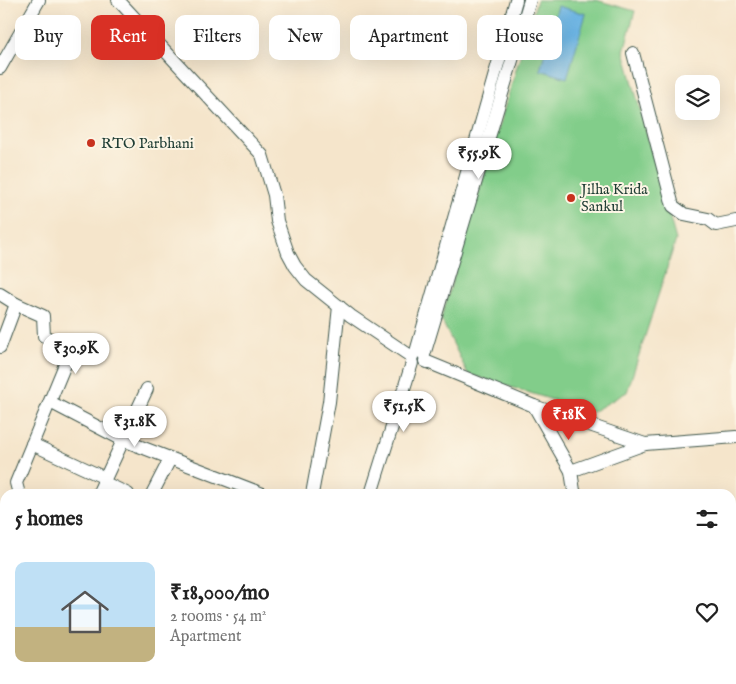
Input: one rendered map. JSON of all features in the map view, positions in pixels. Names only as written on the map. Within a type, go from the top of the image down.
[{"type":"street","points":[[0,68],[40,0]]},
{"type":"street","points":[[118,0],[217,108],[253,143],[262,155],[274,195],[277,221],[288,253],[306,280],[339,306],[418,359],[534,406],[645,444]]},
{"type":"street","points":[[498,87],[516,0]]},
{"type":"street","points":[[380,489],[498,87],[530,0]]},
{"type":"street","points":[[632,53],[673,206],[684,214],[708,218],[716,225],[736,221]]},
{"type":"street","points":[[0,294],[16,304],[43,316],[44,336],[71,350],[16,483],[18,489]]},
{"type":"street","points":[[0,347],[16,304]]},
{"type":"street","points":[[313,489],[329,402],[339,306]]},
{"type":"street","points":[[373,489],[418,359]]},
{"type":"street","points":[[32,444],[102,485],[146,390]]},
{"type":"street","points":[[50,402],[123,440],[247,489]]},
{"type":"street","points":[[534,406],[570,471],[574,489]]},
{"type":"street","points":[[570,471],[645,444],[736,437]]},
{"type":"street","points":[[155,489],[170,459]]},
{"type":"street","points":[[224,489],[227,482]]},
{"type":"green space","name":"Jilha Krida Sankul","points":[[537,0],[596,0],[635,11],[624,51],[676,240],[627,392],[592,412],[468,374],[441,319],[519,60],[562,60],[562,15],[532,15]]},
{"type":"water","points":[[558,6],[586,14],[567,78],[540,70],[543,60],[562,60],[562,15],[555,15]]},
{"type":"place","name":"RTO Parbhani","points":[[91,143]]},
{"type":"place","name":"Jilha Krida Sankul","points":[[571,198]]}]
